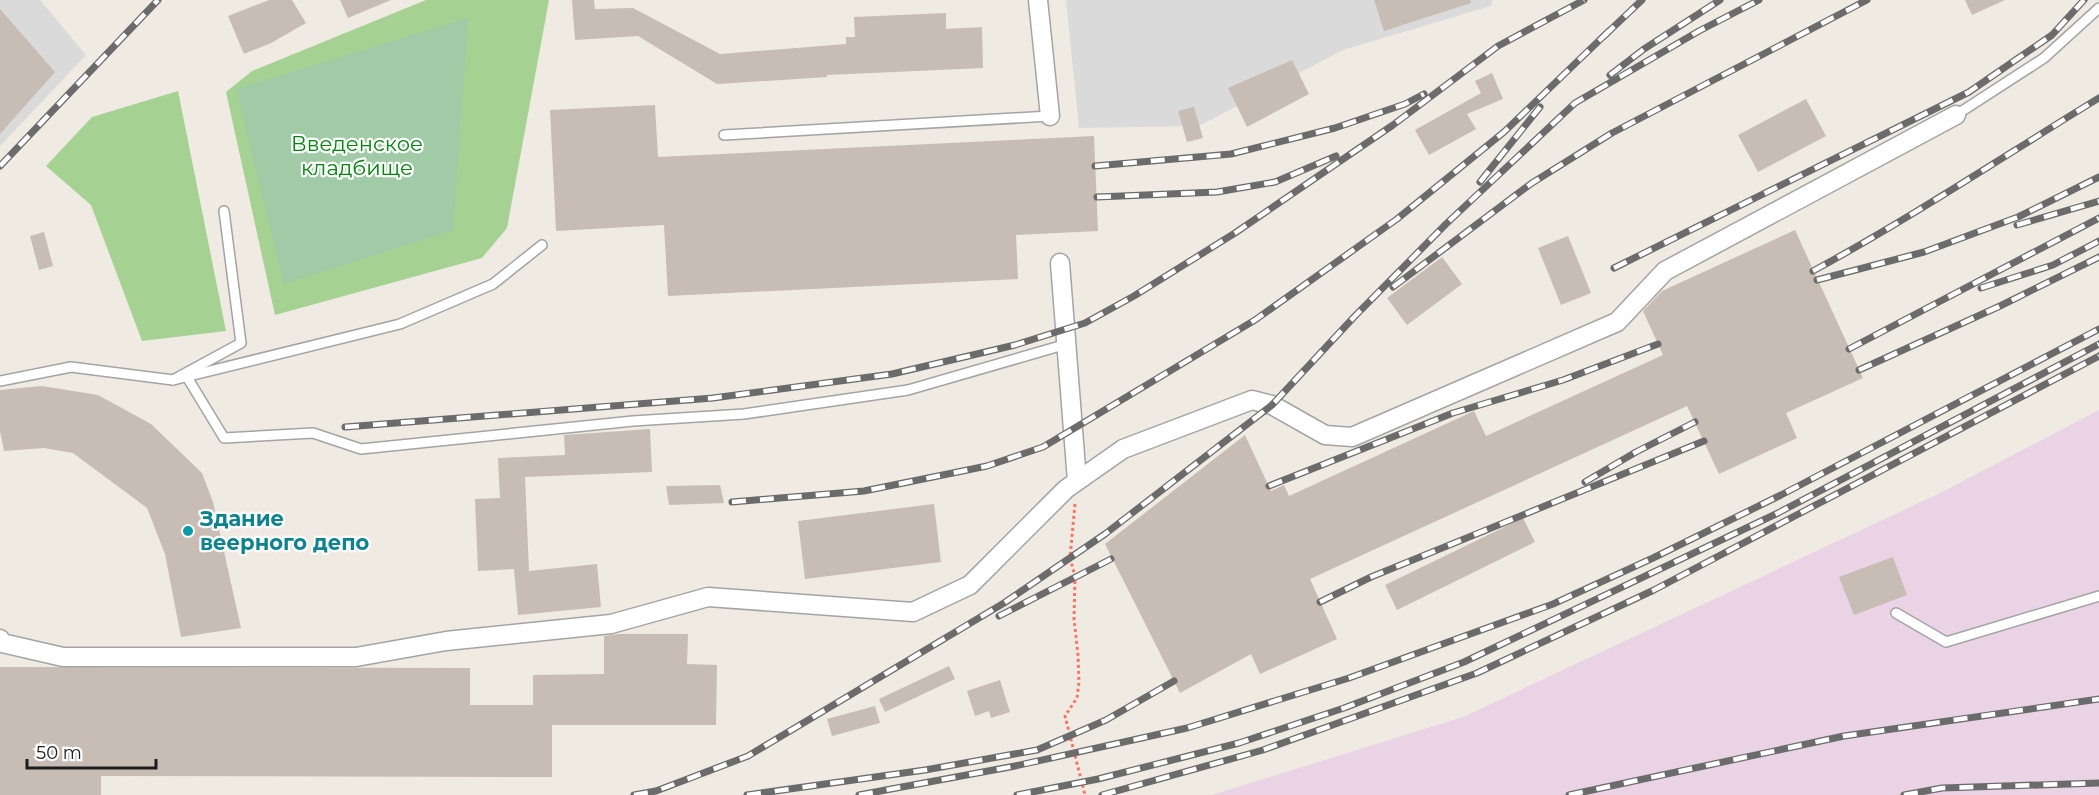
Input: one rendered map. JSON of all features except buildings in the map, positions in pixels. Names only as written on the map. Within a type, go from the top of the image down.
[{"type":"street","points":[[1038,0],[1050,116]]},
{"type":"street","points":[[0,639],[2,643],[63,657],[356,657],[446,641],[611,624],[708,597],[913,612],[970,585],[1066,489],[1123,448],[1252,400],[1272,405],[1325,435],[1352,437],[1617,322],[1665,272],[1956,115]]},
{"type":"street","points":[[1060,263],[1077,481]]},
{"type":"lane","points":[[1956,115],[2044,58],[2099,8]]},
{"type":"lane","points":[[724,135],[1050,116]]},
{"type":"lane","points":[[173,380],[241,343],[224,211]]},
{"type":"lane","points":[[0,381],[71,368],[173,380],[400,324],[494,284],[542,245]]},
{"type":"lane","points":[[187,377],[224,438],[313,433],[361,449],[633,421],[744,414],[908,390],[1067,344]]},
{"type":"lane","points":[[1896,614],[1946,642],[2099,596]]},
{"type":"path","points":[[1077,481],[1070,558],[1075,576],[1074,619],[1079,682],[1077,698],[1065,716],[1085,795]]},
{"type":"shaded area","points":[[0,0],[40,0],[86,55],[0,146]]},
{"type":"shaded area","points":[[1066,0],[1493,0],[1491,6],[1343,50],[1199,126],[1079,128]]},
{"type":"shaded area","points":[[2099,410],[2099,795],[1212,795],[1463,717],[1940,493]]},
{"type":"green space","points":[[426,0],[549,0],[507,228],[482,258],[275,315],[226,92],[252,71]]},
{"type":"green space","name":"Введенское кладбище","points":[[468,18],[453,230],[284,284],[236,89]]},
{"type":"green space","points":[[178,91],[226,331],[142,341],[91,205],[46,166],[92,117]]},
{"type":"railway","points":[[0,166],[158,0]]},
{"type":"railway","points":[[345,427],[713,398],[892,374],[1015,345],[1085,323],[1134,296],[1235,233],[1393,125],[1498,46],[1584,0]]},
{"type":"railway","points":[[1604,36],[1642,0]]},
{"type":"railway","points":[[1610,75],[1644,49],[1720,0]]},
{"type":"railway","points":[[634,795],[656,791],[748,756],[1004,603],[1105,534],[1272,405],[1354,317],[1446,224],[1575,103],[1699,31],[1759,0]]},
{"type":"railway","points":[[1393,287],[1532,183],[1612,133],[1867,0]]},
{"type":"railway","points":[[1614,268],[1969,92],[2052,35],[2084,0]]},
{"type":"railway","points":[[732,502],[864,491],[987,466],[1043,447],[1255,320],[1397,219],[1504,132],[1609,31]]},
{"type":"railway","points":[[1095,166],[1231,154],[1335,128],[1405,104],[1424,94]]},
{"type":"railway","points":[[1813,271],[1922,208],[2099,98]]},
{"type":"railway","points":[[1480,182],[1540,107]]},
{"type":"railway","points":[[1097,197],[1217,192],[1275,182],[1336,156]]},
{"type":"railway","points":[[1817,280],[1924,252],[2018,217],[2099,177]]},
{"type":"railway","points":[[2017,225],[2099,201]]},
{"type":"railway","points":[[1849,349],[2099,218]]},
{"type":"railway","points":[[1981,288],[2053,265],[2099,241]]},
{"type":"railway","points":[[1859,370],[2000,306],[2099,257]]},
{"type":"railway","points":[[859,795],[1015,766],[1187,728],[1349,678],[1553,604],[1781,495],[2099,329]]},
{"type":"railway","points":[[1269,486],[1453,413],[1563,380],[1658,344]]},
{"type":"railway","points":[[1017,795],[1098,779],[1239,743],[1344,708],[1464,662],[1778,513],[2099,344]]},
{"type":"railway","points":[[1102,795],[1263,750],[1477,673],[1654,590],[2099,356]]},
{"type":"railway","points":[[1585,482],[1636,452],[1695,422]]},
{"type":"railway","points":[[1320,602],[1371,577],[1704,441]]},
{"type":"railway","points":[[999,616],[1111,559]]},
{"type":"railway","points":[[747,795],[925,770],[1037,750],[1106,720],[1174,681]]},
{"type":"railway","points":[[1569,795],[1844,736],[2099,699]]},
{"type":"railway","points":[[1904,795],[1942,788],[2099,783]]},
{"type":"place","name":"Здание веерного депо","points":[[188,531]]}]
